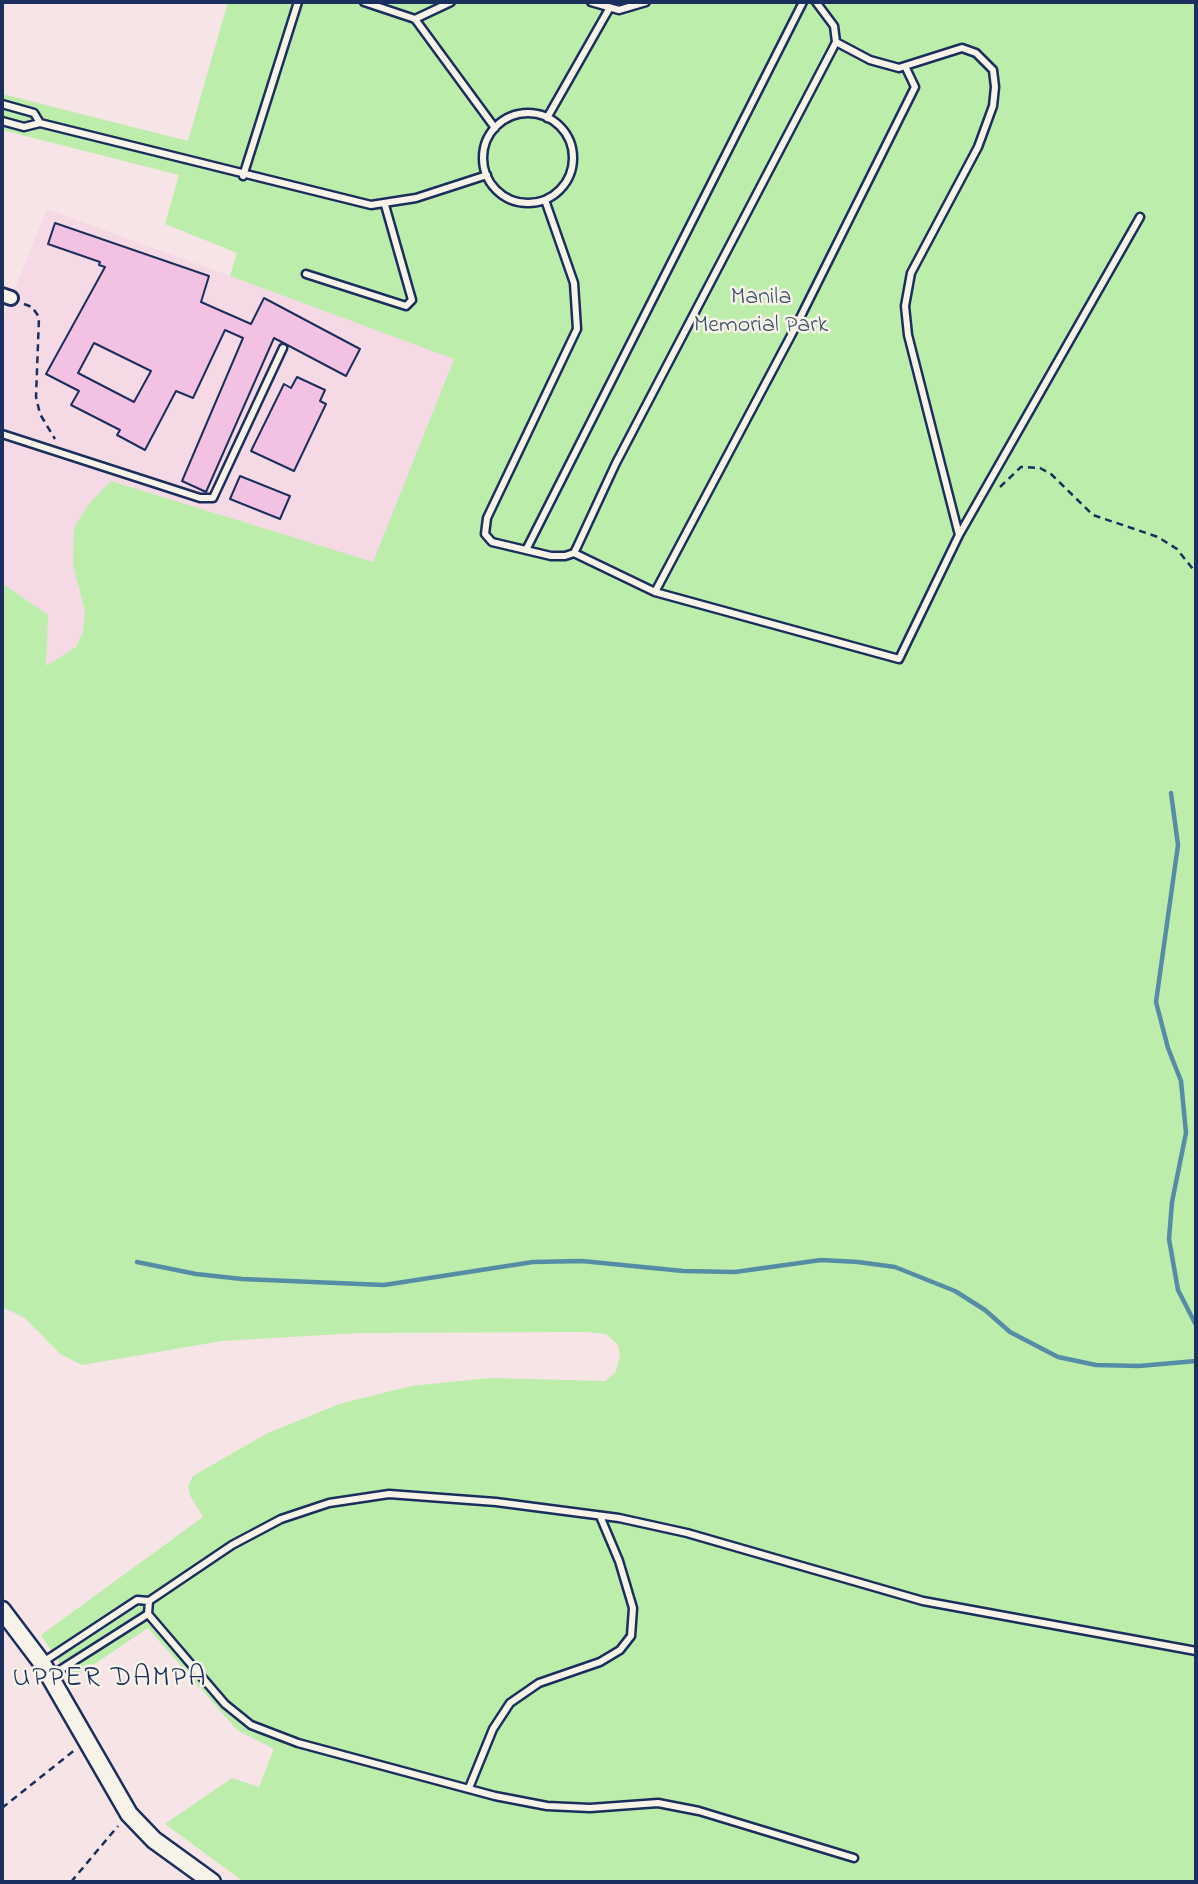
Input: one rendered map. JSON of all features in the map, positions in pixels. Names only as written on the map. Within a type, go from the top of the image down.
[{"type":"main road","points":[[2,1610],[46,1669],[129,1814],[154,1840],[212,1882]]},
{"type":"lane","points":[[243,176],[298,2]]},
{"type":"lane","points":[[364,2],[415,19],[495,128]]},
{"type":"lane","points":[[415,19],[451,2]]},
{"type":"lane","points":[[591,2],[620,10],[646,2]]},
{"type":"lane","points":[[526,550],[803,2]]},
{"type":"lane","points":[[574,553],[616,463],[836,42],[830,16],[816,2]]},
{"type":"lane","points":[[547,118],[609,9]]},
{"type":"lane","points":[[836,42],[870,60],[899,68],[933,55],[962,48],[975,53],[993,70],[993,106],[978,147],[911,273],[905,306],[908,335],[959,535]]},
{"type":"lane","points":[[656,592],[807,305],[915,87],[905,66]]},
{"type":"lane","points":[[2,104],[34,113],[40,123]]},
{"type":"lane","points":[[520,114],[547,118],[568,137],[573,164],[566,182],[545,200],[528,203],[511,199],[496,189],[486,175],[484,150],[495,128],[520,114]]},
{"type":"lane","points":[[2,121],[24,127],[40,123],[349,201],[385,205],[486,175]]},
{"type":"lane","points":[[545,200],[574,283],[577,329],[485,527],[485,534],[492,542],[551,556],[574,553],[656,592],[899,659],[959,535],[1140,217]]},
{"type":"lane","points":[[306,274],[406,306],[412,300],[385,205]]},
{"type":"lane","points":[[2,434],[201,498],[213,498],[283,348]]},
{"type":"lane","points":[[46,1669],[137,1600],[149,1601],[232,1545],[281,1518],[329,1503],[389,1494],[496,1502],[600,1516],[687,1533],[923,1601],[1196,1651]]},
{"type":"lane","points":[[469,1788],[493,1729],[510,1703],[539,1683],[600,1662],[620,1650],[631,1636],[633,1608],[619,1561],[600,1516]]},
{"type":"lane","points":[[149,1601],[148,1614],[225,1704],[251,1725],[298,1743],[547,1806],[590,1808],[658,1803],[699,1811],[854,1858]]},
{"type":"lane","points":[[46,1669],[148,1614]]},
{"type":"path","points":[[6,296],[32,307],[38,317],[36,397],[40,414],[61,455]]},
{"type":"path","points":[[998,489],[1021,467],[1040,468],[1051,474],[1093,515],[1158,537],[1177,549],[1196,573]]},
{"type":"path","points":[[2,1808],[88,1740]]},
{"type":"path","points":[[71,1882],[129,1814]]},
{"type":"shaded area","points":[[47,209],[454,358],[373,563],[111,481],[73,565],[85,612],[83,632],[76,647],[61,658],[2,890],[2,321]]},
{"type":"green space","name":"Manila Memorial Park","points":[[228,2],[1196,2],[1196,1882],[244,1882],[165,1824],[232,1778],[259,1787],[274,1749],[237,1730],[148,1628],[71,1680],[41,1635],[203,1517],[190,1496],[188,1486],[193,1476],[266,1434],[339,1404],[411,1386],[490,1378],[605,1381],[615,1373],[620,1357],[618,1345],[606,1334],[586,1332],[359,1333],[222,1341],[82,1365],[60,1354],[25,1318],[2,1307],[2,583],[48,615],[46,666],[76,647],[83,632],[85,612],[73,565],[74,528],[88,505],[111,481],[373,562],[454,359],[230,276],[237,253],[165,224],[179,175],[2,130],[2,94],[188,141]]},
{"type":"building","points":[[55,223],[209,276],[201,302],[251,324],[264,298],[360,349],[346,376],[274,338],[206,492],[182,481],[243,338],[225,330],[193,398],[176,391],[145,450],[117,435],[120,430],[71,405],[79,391],[46,374],[105,267],[99,265],[100,262],[48,244]],"holes":[[[94,343],[151,371],[134,402],[78,373]]]},
{"type":"building","points":[[297,377],[325,390],[320,401],[326,404],[294,471],[251,451],[284,384],[291,388]]},
{"type":"building","points":[[240,476],[290,496],[280,519],[230,499]]},
{"type":"waterway","points":[[1171,793],[1178,845],[1156,1002],[1168,1048],[1181,1081],[1186,1133],[1172,1202],[1169,1239],[1178,1290],[1196,1325]]},
{"type":"waterway","points":[[137,1262],[196,1274],[242,1279],[384,1285],[533,1262],[582,1261],[683,1271],[735,1272],[821,1260],[858,1262],[895,1267],[955,1291],[985,1310],[1010,1332],[1058,1357],[1096,1365],[1139,1366],[1196,1361]]},
{"type":"district","name":"UPPER DAMPA","points":[[110,1680]]}]
